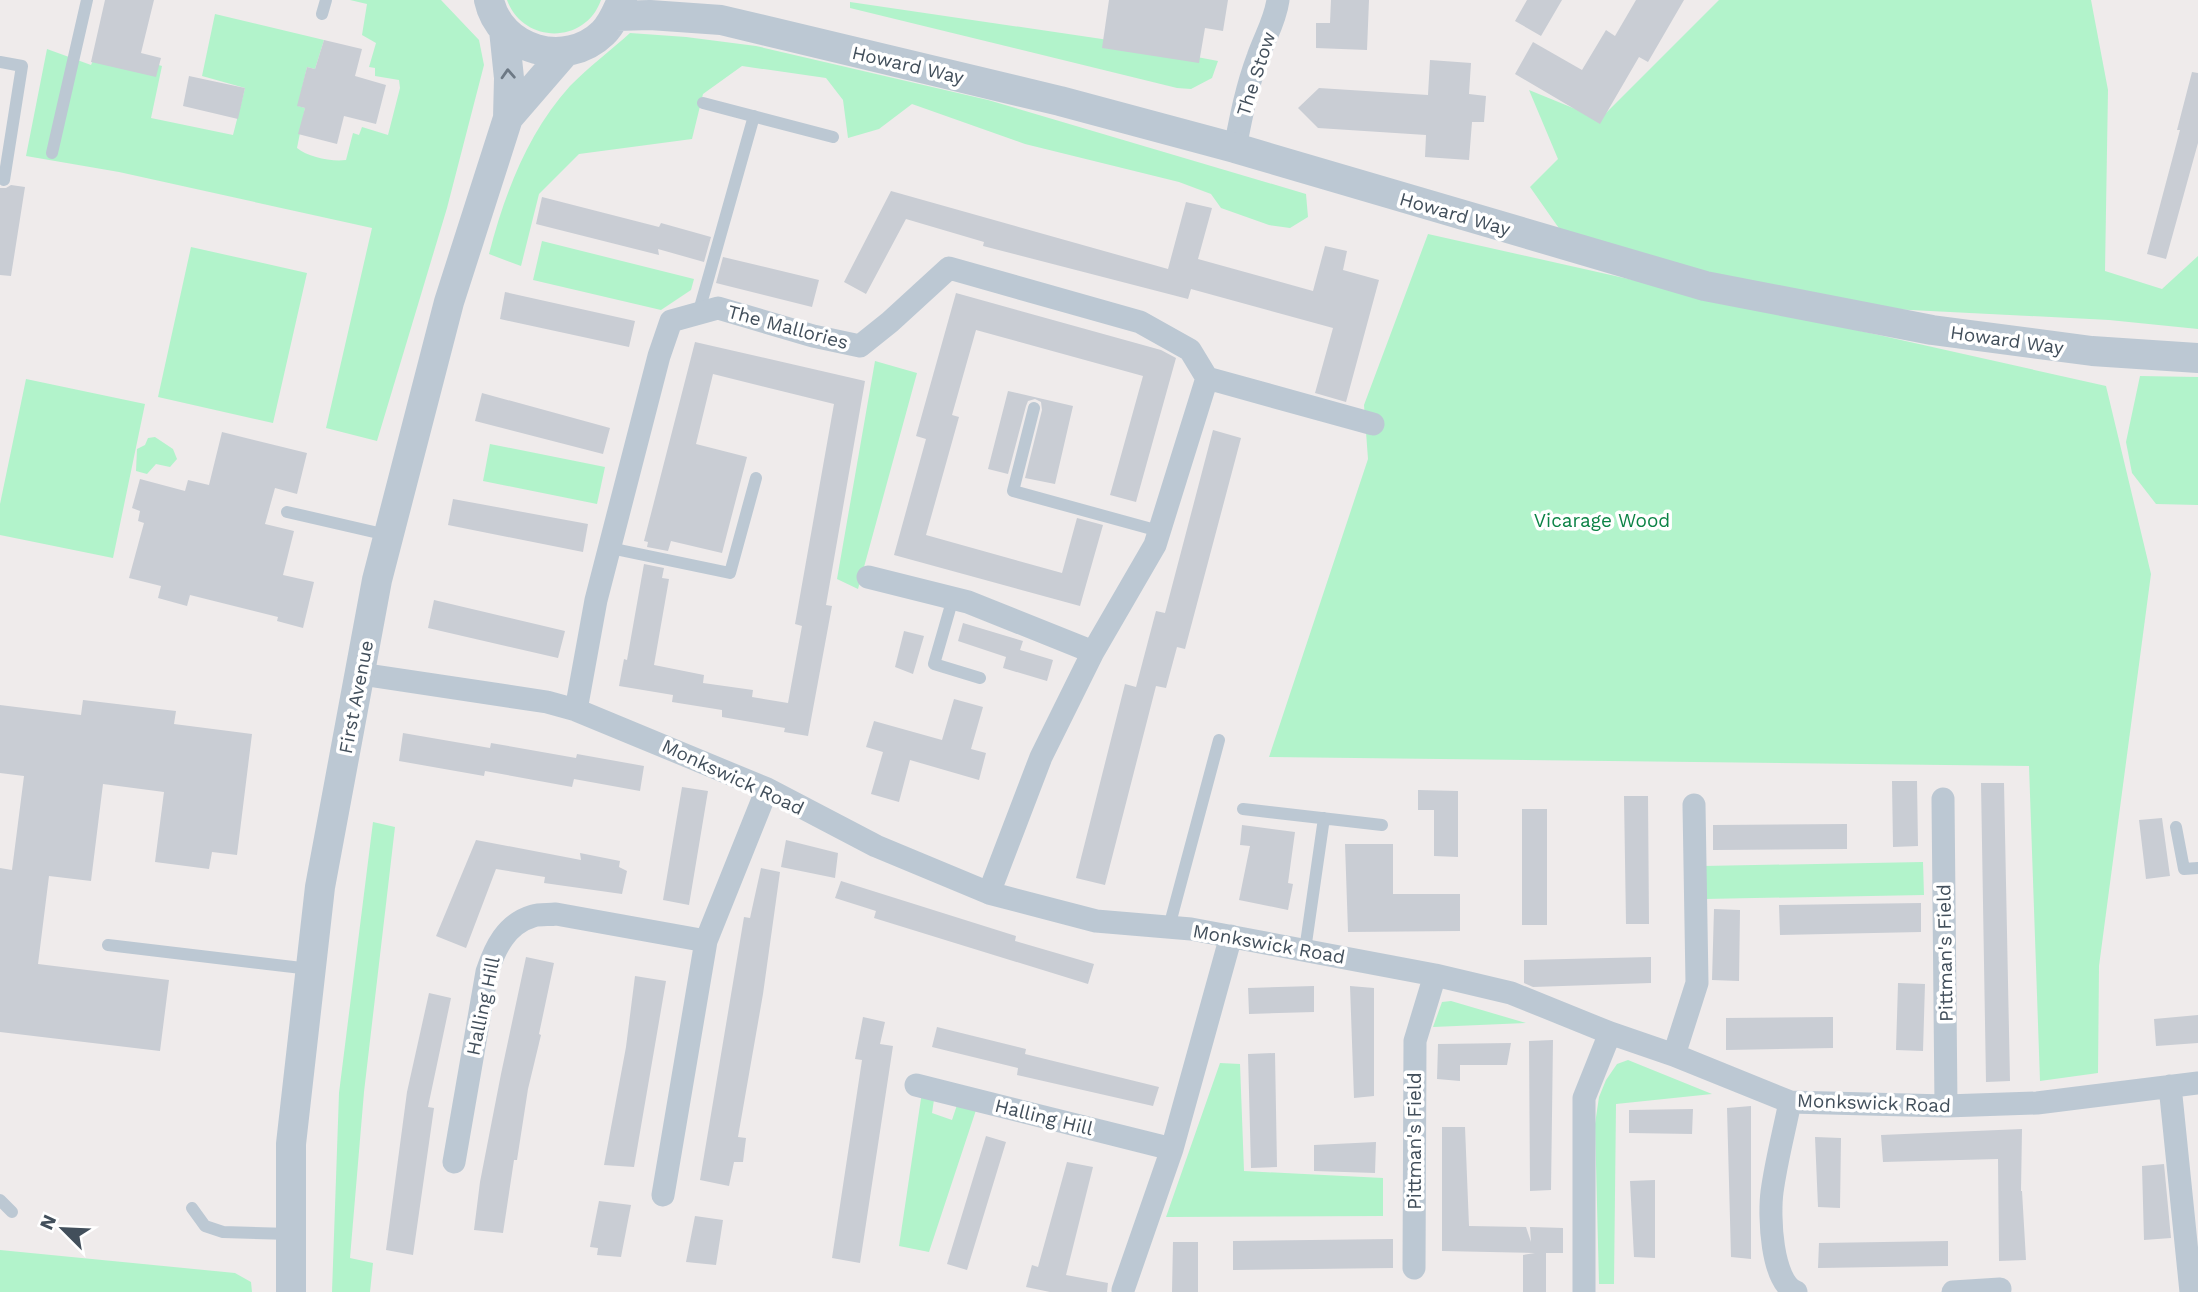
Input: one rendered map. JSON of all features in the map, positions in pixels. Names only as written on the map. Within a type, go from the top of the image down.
[{"type":"street","name":"Howard Way","points":[[677,0],[721,20]]},
{"type":"street","name":"The Stow","points":[[1235,148],[1242,110],[1258,57],[1276,15],[1278,0]]},
{"type":"street","name":"Howard Way","points":[[619,8],[650,15],[721,20],[1060,101],[1235,148],[1705,286],[1932,330],[2092,351],[2198,358]]},
{"type":"street","points":[[491,9],[522,44],[543,52],[565,52],[586,46],[603,33],[619,8]]},
{"type":"street","name":"First Avenue","points":[[291,1292],[291,1144],[320,887],[377,580],[388,535],[449,302],[508,118],[509,78],[491,9]]},
{"type":"street","name":"First Avenue","points":[[508,118],[565,52]]},
{"type":"street","name":"The Mallories","points":[[576,710],[596,600],[659,356],[671,321],[718,308],[813,336],[860,346],[948,268],[1140,323],[1190,350],[1207,378]]},
{"type":"street","points":[[989,893],[1041,757],[1093,652],[1155,545],[1207,378],[1373,424]]},
{"type":"street","points":[[868,577],[953,598],[1093,652]]},
{"type":"street","name":"Monkswick Road","points":[[361,674],[547,702],[576,710],[767,789],[876,846],[989,893],[1096,921],[1231,936],[1435,975],[1514,994],[1790,1102],[1946,1106],[2037,1103],[2198,1083]]},
{"type":"street","points":[[663,1195],[706,941],[767,789]]},
{"type":"street","name":"Pittman's Field","points":[[1943,799],[1946,1106]]},
{"type":"street","points":[[1674,1055],[1697,983],[1694,805]]},
{"type":"street","name":"Halling Hill","points":[[454,1162],[487,972],[495,946],[509,930],[532,916],[556,914],[706,941]]},
{"type":"street","points":[[1123,1290],[1172,1149],[1231,936]]},
{"type":"street","name":"Pittman's Field","points":[[1414,1268],[1415,1041],[1435,975]]},
{"type":"street","points":[[1584,1292],[1584,1098],[1610,1033]]},
{"type":"street","name":"Halling Hill","points":[[916,1085],[1172,1149]]},
{"type":"street","points":[[2170,1086],[2191,1226],[2191,1292]]},
{"type":"street","points":[[1790,1102],[1772,1195],[1774,1261],[1783,1280],[1796,1292]]},
{"type":"street","points":[[1953,1292],[2000,1289]]},
{"type":"lane","points":[[52,153],[87,0]]},
{"type":"lane","points":[[322,14],[326,0]]},
{"type":"lane","points":[[0,62],[22,66],[4,180]]},
{"type":"lane","points":[[704,103],[833,137]]},
{"type":"lane","points":[[699,312],[754,116]]},
{"type":"lane","points":[[1034,408],[1013,491],[1159,531]]},
{"type":"lane","points":[[610,548],[730,573],[756,478]]},
{"type":"lane","points":[[287,512],[388,535]]},
{"type":"lane","points":[[953,598],[934,664],[980,678]]},
{"type":"lane","points":[[1169,927],[1219,740]]},
{"type":"lane","points":[[1243,808],[1382,825]]},
{"type":"lane","points":[[1305,950],[1324,818]]},
{"type":"lane","points":[[2176,827],[2184,869],[2198,868]]},
{"type":"lane","points":[[108,946],[311,969]]},
{"type":"lane","points":[[0,1200],[12,1212]]},
{"type":"lane","points":[[192,1208],[205,1226],[223,1232],[291,1234]]},
{"type":"green space","points":[[350,0],[441,0],[479,40],[484,65],[447,208],[377,441],[326,428],[372,228],[119,172],[26,156],[47,49],[91,65],[99,48],[162,66],[151,118],[233,135],[245,88],[202,76],[215,14],[324,40],[315,69],[307,67],[298,106],[305,108],[297,148],[320,158],[346,160],[353,133],[359,135],[362,127],[388,135],[400,88],[399,80],[375,76],[375,68],[369,67],[376,43],[362,35],[367,4]]},
{"type":"green space","points":[[507,0],[601,0],[593,15],[582,25],[554,33],[526,25],[515,14]]},
{"type":"green space","points":[[1719,0],[2091,0],[2108,90],[2105,271],[2162,289],[2198,256],[2198,329],[2109,320],[1871,308],[1691,273],[1563,234],[1530,187],[1558,159],[1529,90],[1600,119]]},
{"type":"green space","points":[[850,2],[1102,39],[1218,61],[1212,78],[1191,89],[1177,88],[850,8]]},
{"type":"green space","points":[[630,33],[756,46],[988,100],[1306,194],[1308,217],[1290,228],[1269,225],[1221,208],[1211,194],[1179,182],[1025,144],[912,104],[879,129],[848,138],[843,100],[826,78],[742,66],[703,94],[692,139],[579,154],[539,194],[521,266],[489,254],[510,187],[542,123],[570,86]]},
{"type":"green space","name":"Vicarage Wood","points":[[1428,234],[2106,386],[2151,574],[2099,966],[2098,1073],[2040,1081],[2029,766],[1269,757],[1368,459],[1364,405]]},
{"type":"green space","points":[[542,241],[694,279],[691,290],[661,310],[533,280]]},
{"type":"green space","points":[[191,247],[307,273],[273,423],[158,397]]},
{"type":"green space","points":[[875,361],[917,373],[858,589],[837,579]]},
{"type":"green space","points":[[2140,376],[2198,377],[2198,505],[2156,504],[2132,473],[2126,442]]},
{"type":"green space","points":[[26,379],[145,404],[113,558],[0,535],[0,504]]},
{"type":"green space","points":[[155,437],[173,449],[177,459],[170,467],[156,464],[147,474],[136,471],[137,449],[145,445],[148,438]]},
{"type":"green space","points":[[490,444],[605,467],[597,504],[483,481]]},
{"type":"green space","points":[[373,822],[395,827],[364,1092],[350,1258],[373,1263],[370,1292],[332,1292],[339,1093]]},
{"type":"green space","points":[[1923,862],[1924,895],[1704,899],[1703,866]]},
{"type":"green space","points":[[1451,1001],[1526,1023],[1433,1027],[1442,1002]]},
{"type":"green space","points":[[1628,1060],[1712,1094],[1616,1104],[1614,1284],[1599,1284],[1595,1124],[1599,1097],[1606,1080],[1617,1064]]},
{"type":"green space","points":[[1220,1063],[1240,1064],[1244,1171],[1383,1178],[1383,1216],[1166,1217]]},
{"type":"green space","points":[[922,1092],[935,1093],[932,1113],[952,1120],[959,1099],[978,1104],[929,1252],[899,1246]]},
{"type":"green space","points":[[0,1250],[235,1273],[251,1282],[252,1292],[0,1292]]},
{"type":"building","points":[[105,0],[154,0],[141,53],[161,58],[156,77],[91,62]]},
{"type":"building","points":[[1109,0],[1228,0],[1223,31],[1205,28],[1199,63],[1102,48]]},
{"type":"building","points":[[1331,0],[1369,0],[1367,50],[1316,48],[1316,23],[1330,23]]},
{"type":"building","points":[[1527,0],[1562,0],[1541,36],[1515,21]]},
{"type":"building","points":[[1636,0],[1684,0],[1648,62],[1639,57],[1600,124],[1515,74],[1533,42],[1582,70],[1606,30],[1615,36]]},
{"type":"building","points":[[324,40],[362,49],[355,76],[386,85],[376,124],[344,116],[337,144],[298,134],[305,108],[297,106],[307,67],[315,69]]},
{"type":"building","points":[[1430,60],[1471,63],[1469,94],[1486,96],[1484,122],[1472,122],[1469,160],[1425,157],[1426,135],[1318,128],[1298,108],[1319,88],[1428,95]]},
{"type":"building","points":[[2192,72],[2198,73],[2198,143],[2166,259],[2147,254],[2180,130],[2177,130]]},
{"type":"building","points":[[189,76],[245,88],[238,119],[183,106]]},
{"type":"building","points":[[11,185],[25,187],[11,276],[0,275],[0,188]]},
{"type":"building","points":[[891,191],[1168,269],[1186,202],[1212,208],[1198,259],[1313,291],[1325,246],[1347,251],[1343,270],[1379,280],[1346,402],[1315,393],[1333,328],[1191,289],[1188,299],[983,246],[984,242],[906,219],[866,294],[844,282]]},
{"type":"building","points":[[542,197],[659,227],[661,223],[711,237],[704,262],[658,249],[659,255],[536,224]]},
{"type":"building","points":[[723,257],[819,280],[812,307],[716,283]]},
{"type":"building","points":[[505,292],[635,321],[629,347],[500,319]]},
{"type":"building","points":[[956,293],[1161,350],[1176,358],[1136,502],[1110,495],[1143,376],[976,330],[952,415],[959,417],[926,535],[1062,573],[1077,518],[1103,525],[1080,606],[894,555],[926,439],[916,436]]},
{"type":"building","points":[[695,342],[865,381],[826,605],[832,606],[808,736],[784,732],[785,728],[722,717],[722,710],[672,702],[673,695],[619,686],[624,659],[627,660],[644,564],[664,568],[662,578],[669,579],[654,665],[704,675],[703,683],[753,690],[752,697],[788,703],[802,626],[795,624],[834,404],[713,374],[696,444],[747,457],[722,553],[671,541],[668,551],[647,547],[648,542],[644,541]]},
{"type":"building","points":[[1008,391],[1073,406],[1055,484],[1025,478],[1042,410],[1041,402],[1035,399],[1028,401],[1026,406],[1008,474],[988,469]]},
{"type":"building","points":[[482,393],[610,428],[603,454],[475,421]]},
{"type":"building","points":[[1213,430],[1241,438],[1185,649],[1177,647],[1166,688],[1156,686],[1105,885],[1076,878],[1125,684],[1136,687],[1156,611],[1165,613]]},
{"type":"building","points":[[222,432],[307,453],[297,494],[275,488],[265,524],[294,531],[283,575],[314,582],[303,628],[277,621],[278,617],[190,595],[187,606],[158,598],[161,586],[129,578],[144,523],[138,521],[140,511],[132,508],[140,479],[185,491],[188,480],[209,485]]},
{"type":"building","points":[[453,499],[588,524],[583,552],[448,525]]},
{"type":"building","points":[[434,600],[565,631],[558,658],[428,628]]},
{"type":"building","points":[[963,623],[1023,641],[1020,650],[1053,660],[1047,681],[1003,668],[1006,657],[958,641]]},
{"type":"building","points":[[904,631],[924,636],[913,674],[895,667]]},
{"type":"building","points":[[954,699],[983,707],[971,749],[986,753],[979,780],[910,760],[899,802],[871,794],[883,752],[866,747],[874,721],[942,740]]},
{"type":"building","points":[[83,700],[176,711],[174,724],[252,734],[237,855],[212,852],[209,869],[155,862],[164,792],[103,784],[91,881],[49,876],[38,964],[169,980],[160,1051],[0,1032],[0,868],[12,870],[24,776],[0,773],[0,705],[81,715]]},
{"type":"building","points":[[403,733],[490,748],[491,743],[576,758],[577,754],[644,766],[640,791],[574,779],[572,787],[485,771],[484,776],[399,761]]},
{"type":"building","points":[[1892,781],[1917,781],[1918,846],[1893,847]]},
{"type":"building","points":[[1981,783],[2004,783],[2010,1081],[1986,1082]]},
{"type":"building","points":[[682,787],[708,791],[689,905],[663,900]]},
{"type":"building","points":[[1418,790],[1458,791],[1458,857],[1434,856],[1434,810],[1418,810]]},
{"type":"building","points":[[1624,796],[1648,796],[1649,924],[1626,924]]},
{"type":"building","points":[[1522,809],[1547,809],[1547,925],[1522,925]]},
{"type":"building","points":[[2162,818],[2170,876],[2146,879],[2139,820]]},
{"type":"building","points":[[1847,824],[1847,849],[1713,850],[1713,825]]},
{"type":"building","points":[[1242,825],[1295,832],[1288,883],[1293,884],[1288,910],[1239,900],[1250,846],[1240,845]]},
{"type":"building","points":[[476,840],[581,860],[580,853],[620,861],[619,867],[627,871],[622,894],[544,883],[545,877],[496,869],[466,948],[436,936]]},
{"type":"building","points":[[786,840],[838,853],[835,878],[781,867]]},
{"type":"building","points":[[1345,844],[1393,844],[1393,894],[1460,894],[1460,931],[1348,932]]},
{"type":"building","points":[[761,868],[780,872],[763,994],[738,1137],[746,1138],[743,1162],[734,1162],[729,1186],[700,1180],[744,917],[750,918]]},
{"type":"building","points":[[841,881],[1016,936],[1015,941],[1094,964],[1088,984],[874,918],[876,911],[835,898]]},
{"type":"building","points":[[1921,903],[1921,932],[1780,935],[1779,905]]},
{"type":"building","points":[[1714,909],[1740,910],[1739,981],[1712,980]]},
{"type":"building","points":[[526,957],[554,963],[539,1034],[541,1035],[528,1089],[517,1160],[514,1160],[503,1233],[474,1230],[480,1182]]},
{"type":"building","points":[[1651,957],[1651,983],[1533,987],[1524,983],[1524,960]]},
{"type":"building","points":[[635,976],[666,981],[634,1167],[604,1165],[626,1047]]},
{"type":"building","points":[[1898,983],[1925,984],[1923,1051],[1896,1050]]},
{"type":"building","points":[[1314,986],[1314,1012],[1249,1014],[1248,988]]},
{"type":"building","points":[[1350,986],[1374,988],[1374,1096],[1354,1098]]},
{"type":"building","points":[[429,993],[451,998],[428,1107],[434,1108],[413,1255],[386,1250],[407,1092]]},
{"type":"building","points":[[2198,1015],[2198,1043],[2156,1046],[2154,1019]]},
{"type":"building","points":[[863,1017],[885,1022],[880,1044],[893,1046],[860,1263],[832,1258],[862,1060],[855,1059]]},
{"type":"building","points":[[1833,1017],[1833,1048],[1726,1050],[1726,1018]]},
{"type":"building","points":[[937,1027],[1026,1049],[1025,1054],[1159,1087],[1153,1106],[1017,1075],[1018,1068],[932,1047]]},
{"type":"building","points":[[1553,1040],[1551,1190],[1530,1191],[1529,1041]]},
{"type":"building","points":[[1511,1043],[1507,1065],[1460,1065],[1460,1081],[1437,1079],[1438,1044]]},
{"type":"building","points":[[1275,1053],[1277,1167],[1251,1168],[1248,1054]]},
{"type":"building","points":[[1751,1106],[1751,1259],[1731,1257],[1727,1108]]},
{"type":"building","points":[[1693,1109],[1692,1134],[1629,1133],[1629,1110]]},
{"type":"building","points":[[1442,1127],[1465,1127],[1469,1226],[1526,1227],[1531,1242],[1530,1227],[1563,1228],[1563,1253],[1546,1253],[1546,1292],[1523,1292],[1523,1255],[1535,1253],[1442,1251]]},
{"type":"building","points":[[2022,1129],[2021,1191],[2026,1260],[1999,1261],[1998,1159],[1883,1162],[1881,1135]]},
{"type":"building","points":[[986,1136],[1006,1142],[967,1270],[947,1264]]},
{"type":"building","points":[[1815,1137],[1841,1138],[1840,1208],[1818,1207]]},
{"type":"building","points":[[1376,1142],[1375,1173],[1314,1171],[1314,1145]]},
{"type":"building","points":[[1067,1162],[1093,1167],[1066,1275],[1108,1283],[1107,1292],[1050,1292],[1026,1287],[1032,1265],[1038,1267]]},
{"type":"building","points":[[2164,1164],[2171,1238],[2144,1240],[2142,1166]]},
{"type":"building","points":[[1655,1180],[1655,1258],[1634,1257],[1630,1181]]},
{"type":"building","points":[[599,1201],[631,1205],[621,1257],[597,1255],[598,1248],[590,1247]]},
{"type":"building","points":[[695,1216],[723,1220],[716,1265],[686,1262]]},
{"type":"building","points":[[1393,1239],[1393,1268],[1233,1270],[1233,1241]]},
{"type":"building","points":[[1948,1241],[1948,1266],[1818,1268],[1819,1243]]},
{"type":"building","points":[[1173,1242],[1198,1242],[1198,1292],[1172,1292]]}]
